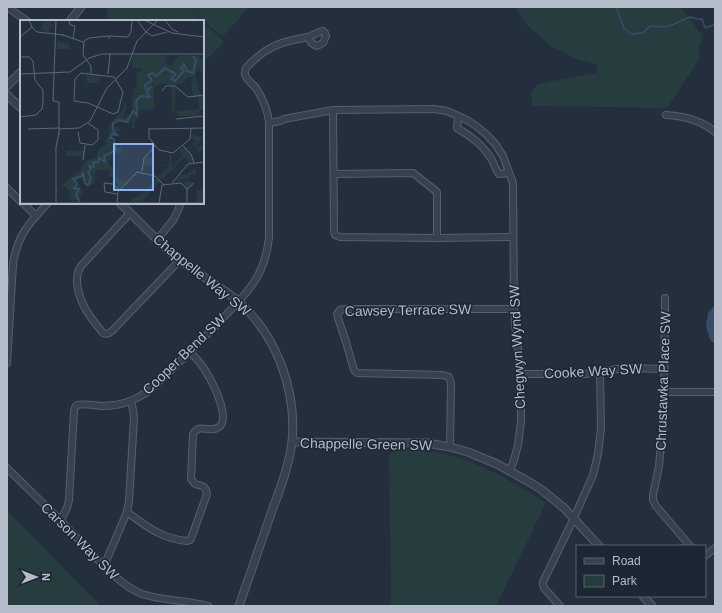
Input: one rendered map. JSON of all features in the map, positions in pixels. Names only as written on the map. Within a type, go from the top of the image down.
[{"type":"street","points":[[7,7],[26,20]]},
{"type":"street","points":[[71,20],[81,7]]},
{"type":"street","name":"Cooper Bend SW","points":[[60,521],[67,508],[69,500],[75,407],[77,405],[108,406],[131,401],[142,396],[190,352],[248,291],[262,267],[267,249],[269,229],[269,123],[265,104],[257,90],[244,74],[246,68],[256,58],[274,46],[308,37]]},
{"type":"street","points":[[7,86],[20,73]]},
{"type":"street","points":[[7,95],[20,107]]},
{"type":"street","name":"Chegwyn Wynd SW","points":[[269,123],[333,110],[434,109],[447,111],[476,126],[496,145],[503,156],[513,183],[514,309],[521,374],[520,430],[516,454],[510,471]]},
{"type":"street","points":[[333,110],[335,235],[339,237],[513,237]]},
{"type":"street","points":[[458,116],[457,128],[481,144],[499,174],[509,173]]},
{"type":"street","points":[[666,116],[682,116],[701,122],[715,132]]},
{"type":"street","points":[[334,174],[413,173],[437,192],[437,238]]},
{"type":"street","points":[[7,188],[20,200]]},
{"type":"street","points":[[24,204],[36,216]]},
{"type":"street","points":[[7,363],[14,254],[18,242],[29,224],[47,204]]},
{"type":"street","name":"Chappelle Way SW","points":[[121,204],[157,240],[180,260],[238,301],[257,320],[274,348],[288,387],[293,420],[292,442],[287,467],[239,606]]},
{"type":"street","points":[[157,240],[174,219],[181,204]]},
{"type":"street","points":[[130,213],[81,266],[77,274],[80,300],[86,312],[103,333],[108,334],[113,330],[180,260]]},
{"type":"street","name":"Chrustawka Place SW","points":[[665,298],[664,428],[653,500],[656,506],[689,545]]},
{"type":"street","name":"Cawsey Terrace SW","points":[[450,447],[451,383],[449,377],[443,375],[358,373],[354,370],[337,314],[340,310],[345,309],[514,309]]},
{"type":"street","points":[[127,512],[148,528],[168,537],[187,541],[190,540],[192,536],[207,494],[205,487],[195,484],[191,479],[193,434],[199,428],[218,428],[223,416],[218,396],[206,371],[190,352]]},
{"type":"street","name":"Cooke Way SW","points":[[521,374],[585,374],[624,368],[665,369]]},
{"type":"street","points":[[560,606],[544,588],[543,582],[589,485],[596,464],[601,428],[600,372]]},
{"type":"street","points":[[665,392],[715,392]]},
{"type":"street","points":[[104,566],[127,512],[130,493],[134,426],[131,401]]},
{"type":"street","name":"Chappelle Green SW","points":[[292,442],[427,443],[450,447],[477,455],[510,471],[545,492],[561,505],[598,545]]},
{"type":"street","name":"Carson Way SW","points":[[7,468],[118,580],[125,585],[144,594],[208,606]]},
{"type":"street","points":[[706,555],[715,548]]},
{"type":"street","points":[[644,597],[650,605]]},
{"type":"street","points":[[161,606],[162,598]]},
{"type":"green space","points":[[107,7],[249,7],[225,34],[220,35],[192,10],[201,20],[107,20]]},
{"type":"green space","points":[[515,7],[680,7],[703,36],[699,48],[700,58],[667,108],[533,106],[531,93],[537,85],[597,73],[597,64],[579,60],[552,47],[527,25]]},
{"type":"green space","points":[[204,23],[224,42],[204,62]]},
{"type":"green space","points":[[395,449],[435,452],[450,455],[479,465],[546,503],[496,606],[391,606],[389,455]]},
{"type":"green space","points":[[7,511],[10,514],[101,606],[7,606]]},
{"type":"water","points":[[715,305],[715,344],[710,340],[706,326],[708,313]]},
{"type":"waterway","points":[[616,7],[624,28],[631,34],[643,33],[650,26],[665,27],[672,25],[690,17],[702,19],[705,28],[715,24]]}]
